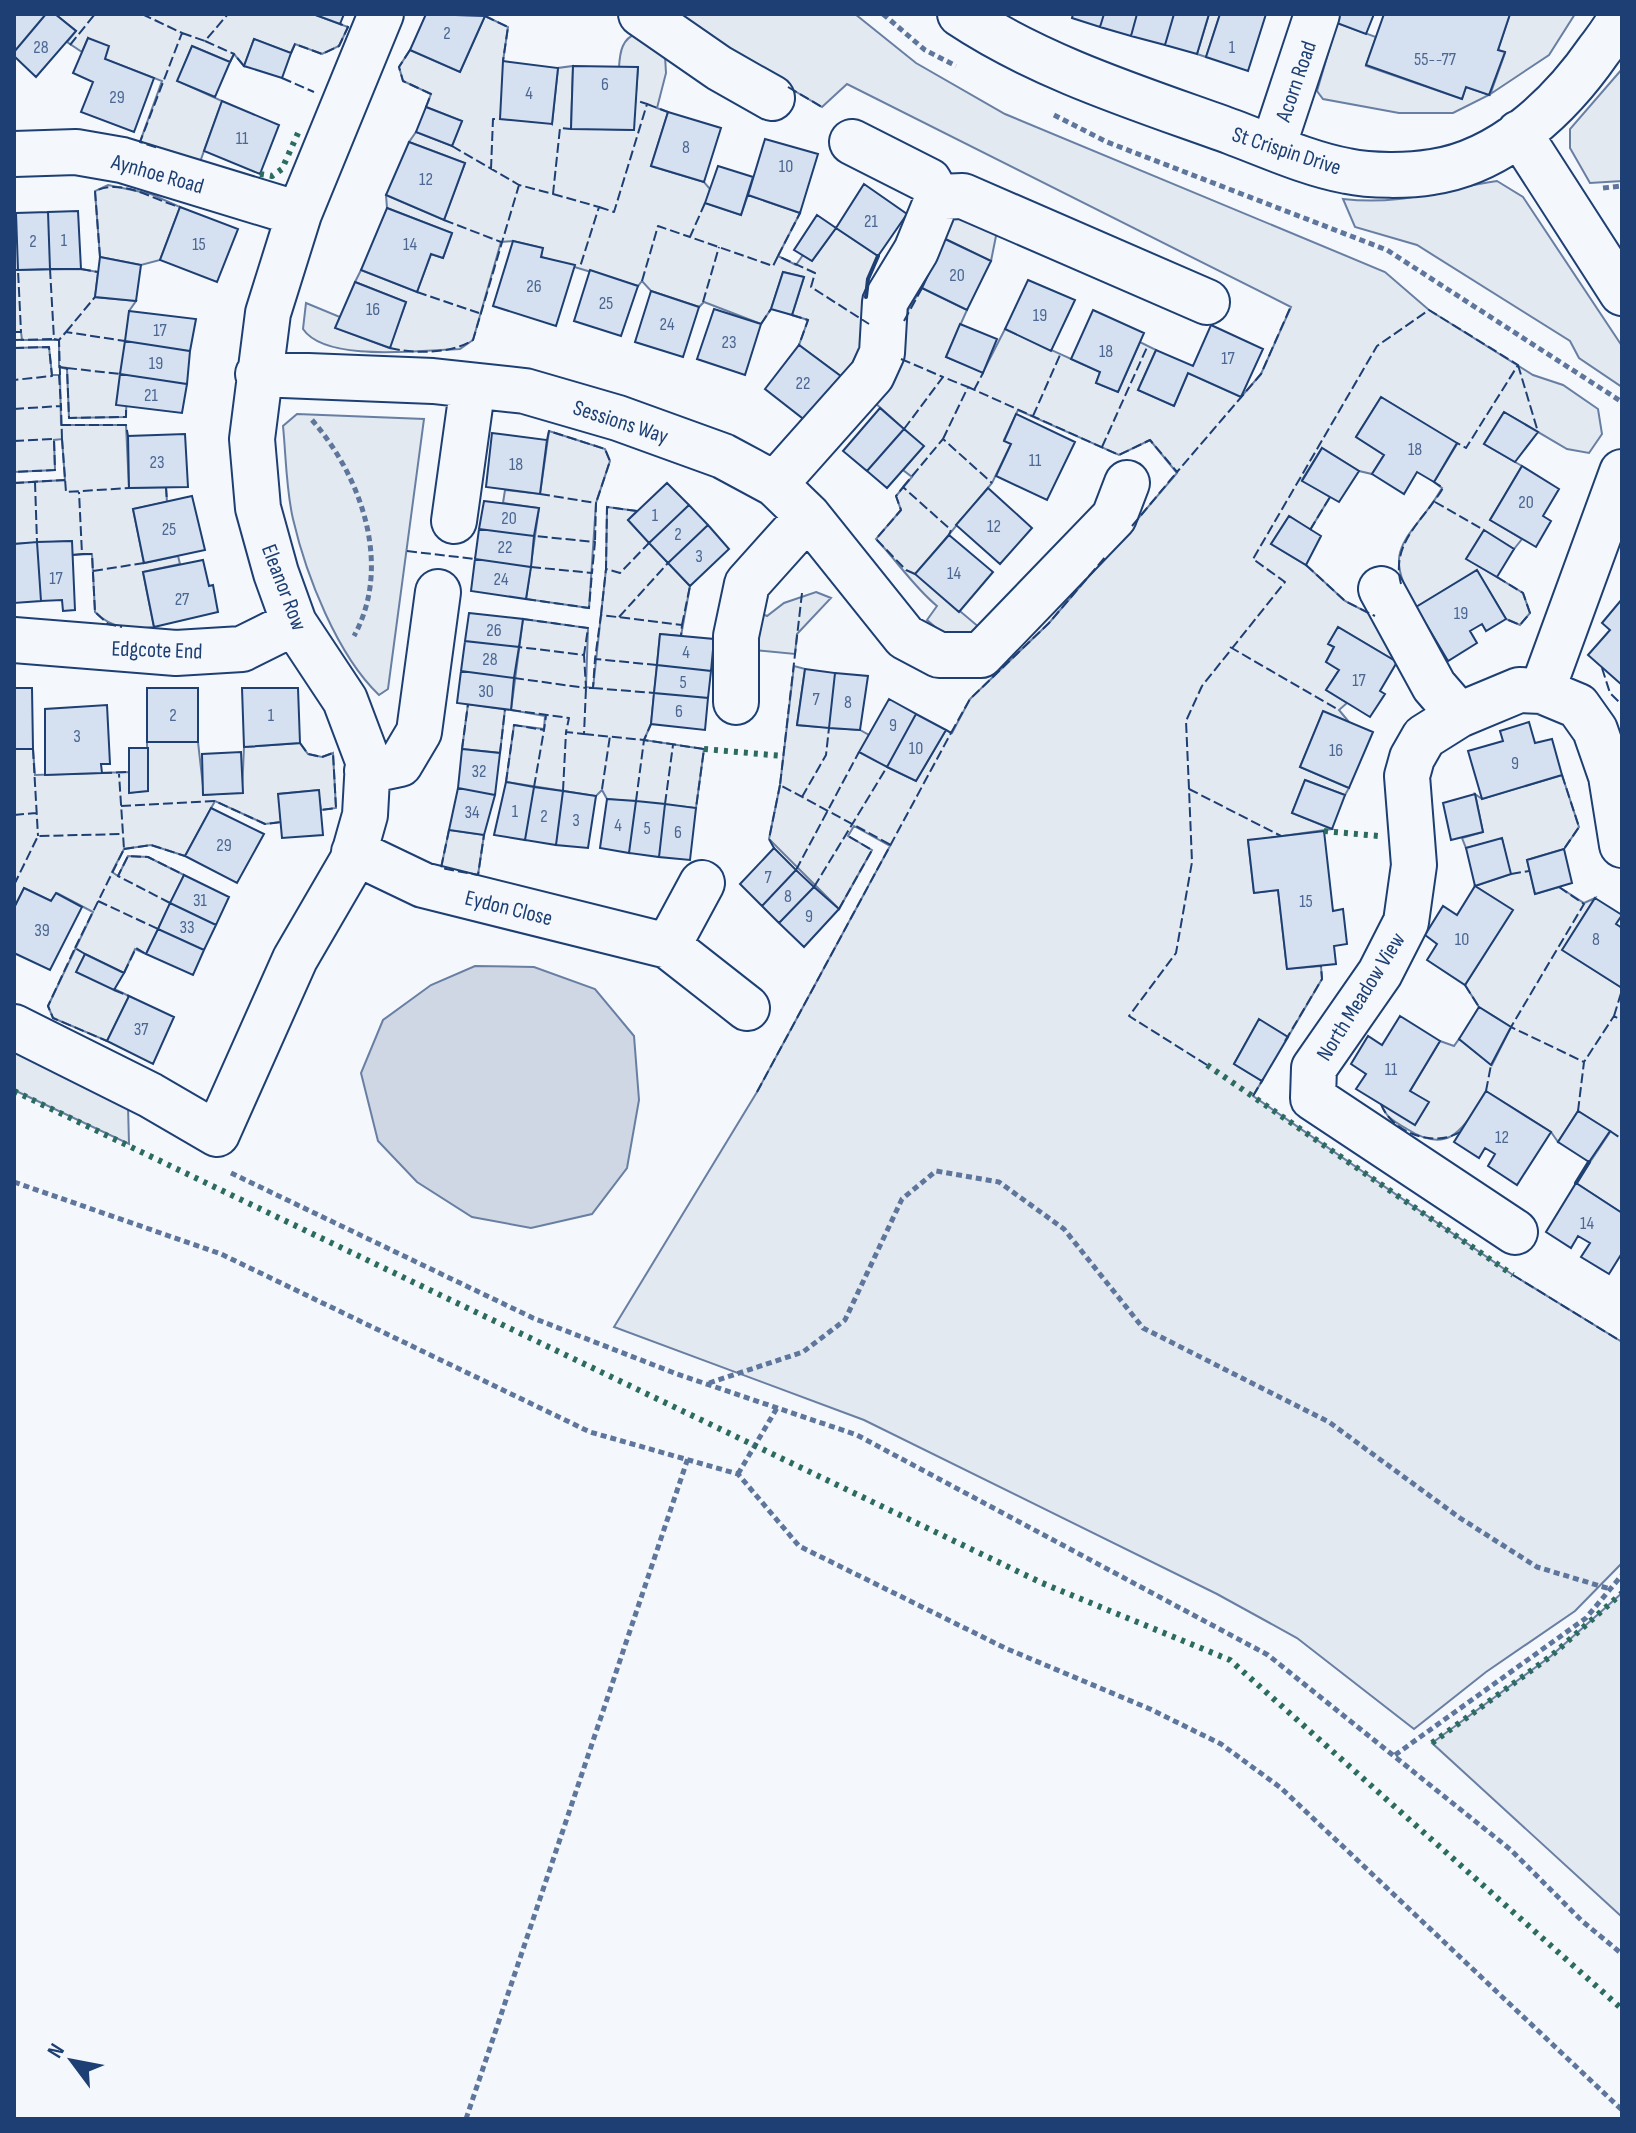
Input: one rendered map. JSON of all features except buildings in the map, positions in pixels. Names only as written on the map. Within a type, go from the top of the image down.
[{"type":"street","name":"Eleanor Row","points":[[224,1153],[295,959],[354,852],[365,815],[368,761],[345,700],[294,623],[258,508],[252,439],[268,313],[299,214],[381,14]]},
{"type":"street","points":[[641,14],[719,68],[772,98]]},
{"type":"street","name":"St Crispin Drive","points":[[960,14],[994,37],[1077,72],[1273,147],[1348,172],[1431,172],[1469,162],[1519,133],[1556,105],[1583,74],[1622,14]]},
{"type":"street","name":"Acorn Road","points":[[1273,147],[1317,14]]},
{"type":"street","points":[[1519,133],[1622,293]]},
{"type":"street","points":[[852,142],[929,181],[938,197]]},
{"type":"street","name":"Aynhoe Road","points":[[14,154],[76,152],[122,160],[299,214]]},
{"type":"street","points":[[938,197],[963,196],[1207,302]]},
{"type":"street","points":[[775,484],[872,375],[882,353],[885,302],[916,251],[938,197]]},
{"type":"street","name":"Sessions Way","points":[[258,374],[525,391],[618,418],[723,456],[775,484],[808,516],[905,637],[939,655],[981,655],[1114,517],[1127,483]]},
{"type":"street","points":[[454,521],[470,406],[468,385]]},
{"type":"street","points":[[1622,472],[1542,691],[1578,706],[1595,730],[1611,776],[1622,845]]},
{"type":"street","points":[[736,702],[736,636],[747,584],[808,516]]},
{"type":"street","points":[[1381,589],[1434,686],[1459,715]]},
{"type":"street","points":[[367,771],[400,764],[419,732],[438,592]]},
{"type":"street","name":"Edgcote End","points":[[14,640],[176,653],[242,649],[294,623]]},
{"type":"street","name":"North Meadow View","points":[[1515,1232],[1313,1098],[1314,1068],[1380,973],[1406,922],[1414,865],[1407,776],[1412,758],[1424,737],[1459,715],[1519,690],[1542,691]]},
{"type":"street","name":"Eydon Close","points":[[354,852],[423,885],[668,946],[747,1008]]},
{"type":"street","points":[[668,946],[702,883]]},
{"type":"street","points":[[14,1027],[150,1095],[224,1153]]},
{"type":"path","points":[[883,14],[925,50],[967,71]]},
{"type":"path","points":[[1051,114],[1107,142],[1387,250],[1622,402]]},
{"type":"path","points":[[308,414],[335,446],[357,489],[369,534],[371,580],[358,628],[352,639],[344,644]]},
{"type":"path","points":[[224,1153],[533,1318],[707,1384],[857,1435],[1268,1655],[1511,1850],[1582,1921],[1622,1954]]},
{"type":"path","points":[[707,1384],[803,1352],[845,1320],[902,1199],[936,1171],[999,1182],[1064,1229],[1143,1328],[1329,1422],[1460,1518],[1537,1567],[1610,1589]]},
{"type":"path","points":[[14,1182],[221,1254],[590,1432],[738,1474],[799,1546],[1005,1648],[1150,1709],[1221,1744],[1281,1788],[1622,2110]]},
{"type":"path","points":[[738,1474],[777,1408]]},
{"type":"path","points":[[466,2119],[688,1458]]},
{"type":"path","points":[[1395,1755],[1586,1618],[1622,1575]]},
{"type":"shaded area","points":[[55,14],[313,14],[348,27],[339,46],[322,54],[295,44],[291,53],[254,39],[244,66],[234,54],[230,62],[192,46],[178,81],[222,101],[200,162],[140,142],[162,81],[105,59],[88,38],[82,52],[67,42],[76,31]]},
{"type":"shaded area","points":[[679,14],[855,14],[916,63],[1005,114],[1385,272],[1429,310],[1533,375],[1563,385],[1598,409],[1602,434],[1589,453],[1567,449],[1504,412],[1484,444],[1522,466],[1490,520],[1522,539],[1514,549],[1484,531],[1467,559],[1523,593],[1530,613],[1520,625],[1506,619],[1477,571],[1416,607],[1405,586],[1399,556],[1404,543],[1442,488],[1434,482],[1457,444],[1381,397],[1356,437],[1384,455],[1372,474],[1359,471],[1322,448],[1302,480],[1330,497],[1310,530],[1289,516],[1271,544],[1306,565],[1345,601],[1376,617],[1397,662],[1338,627],[1329,643],[1334,647],[1326,662],[1339,670],[1326,690],[1347,703],[1339,710],[1349,722],[1323,712],[1300,767],[1349,788],[1345,795],[1305,780],[1292,813],[1332,829],[1248,841],[1254,893],[1278,890],[1287,969],[1321,966],[1322,979],[1288,1037],[1259,1020],[1234,1064],[1262,1081],[1253,1096],[1513,1275],[1622,1342],[1622,1563],[1575,1611],[1486,1672],[1414,1729],[1297,1638],[1217,1594],[864,1420],[614,1327],[757,1092],[890,846],[854,826],[848,836],[872,850],[839,909],[769,839],[780,785],[794,666],[805,669],[797,725],[860,730],[869,735],[887,767],[916,781],[946,730],[952,733],[970,699],[1049,623],[1177,473],[1150,440],[1119,455],[1018,410],[1004,440],[1011,444],[992,483],[916,574],[980,628],[977,637],[947,637],[927,620],[937,606],[876,539],[901,510],[896,496],[912,477],[903,470],[923,446],[874,402],[909,308],[922,288],[967,310],[946,357],[983,372],[1005,329],[1100,372],[1096,383],[1118,392],[1140,342],[1156,350],[1138,390],[1174,406],[1188,373],[1241,397],[1261,374],[1291,307],[847,84],[822,107],[723,49]]},
{"type":"shaded area","points":[[1209,14],[1220,14],[1206,57],[1197,54]]},
{"type":"shaded area","points":[[1510,14],[1575,14],[1549,55],[1490,94],[1505,53],[1498,50]]},
{"type":"shaded area","points":[[485,16],[508,27],[503,61],[552,124],[558,68],[573,66],[571,128],[633,130],[638,68],[619,67],[623,46],[637,33],[665,56],[666,73],[657,108],[668,112],[651,166],[704,182],[710,189],[706,203],[741,215],[748,195],[800,213],[778,256],[796,265],[803,255],[812,261],[836,228],[878,256],[868,279],[865,300],[869,317],[858,356],[842,377],[799,345],[808,320],[792,315],[804,277],[783,272],[771,309],[761,324],[704,302],[699,307],[651,291],[642,281],[638,286],[541,257],[542,248],[513,241],[501,242],[473,340],[460,349],[353,351],[315,340],[303,329],[306,303],[340,317],[336,328],[389,348],[406,302],[355,282],[361,270],[417,292],[431,254],[443,258],[452,233],[387,208],[386,195],[444,220],[465,163],[409,142],[416,132],[452,146],[462,121],[426,107],[431,94],[403,81],[399,67],[410,50],[460,72]]},
{"type":"shaded area","points":[[1337,23],[1376,37],[1366,66],[1462,99],[1466,87],[1489,95],[1453,113],[1399,113],[1323,99],[1317,91]]},
{"type":"shaded area","points":[[1622,69],[1622,181],[1590,183],[1570,148],[1570,129]]},
{"type":"shaded area","points":[[1497,181],[1523,197],[1622,346],[1622,387],[1579,358],[1570,341],[1417,245],[1355,227],[1343,199],[1403,198]]},
{"type":"shaded area","points":[[108,185],[151,194],[180,207],[160,260],[141,265],[100,257],[95,191]]},
{"type":"shaded area","points":[[963,213],[997,231],[991,261],[946,239],[937,257],[943,222]]},
{"type":"shaded area","points":[[81,269],[98,272],[95,297],[136,301],[129,311],[126,417],[69,418],[67,369],[59,367],[59,340],[22,340],[21,332],[14,332],[14,270]]},
{"type":"shaded area","points":[[49,347],[52,375],[60,375],[61,425],[126,425],[129,488],[166,487],[167,502],[133,509],[144,563],[178,556],[180,564],[143,572],[154,627],[122,627],[108,622],[95,612],[92,554],[72,555],[71,541],[14,544],[14,483],[65,480],[62,439],[54,440],[55,470],[14,472],[14,348]]},
{"type":"shaded area","points":[[297,414],[424,419],[388,689],[379,695],[350,658],[325,613],[299,541],[289,496],[283,426]]},
{"type":"shaded area","points":[[549,431],[605,449],[610,461],[596,503],[589,608],[526,599],[539,508],[503,503],[505,490],[540,494]]},
{"type":"shaded area","points":[[607,507],[637,511],[628,520],[690,586],[681,636],[660,634],[651,724],[644,740],[704,749],[696,808],[607,799],[602,790],[596,796],[506,782],[514,725],[544,729],[545,716],[511,710],[523,619],[588,628],[586,687],[593,688],[606,569]]},
{"type":"shaded area","points":[[816,592],[831,598],[797,634],[795,654],[755,650],[760,613],[767,616],[784,603]]},
{"type":"shaded area","points":[[468,704],[505,709],[500,753],[462,749]]},
{"type":"shaded area","points":[[147,742],[198,742],[204,795],[242,792],[244,747],[300,743],[308,754],[322,757],[333,753],[336,808],[321,810],[318,790],[279,794],[281,822],[265,824],[215,801],[185,856],[151,845],[124,849],[112,872],[118,876],[128,856],[148,857],[184,875],[146,954],[135,949],[124,973],[85,954],[77,971],[129,996],[107,1041],[53,1018],[48,1006],[93,912],[57,893],[51,901],[24,888],[14,908],[14,749],[33,749],[35,775],[129,772],[129,793],[148,790]]},
{"type":"shaded area","points":[[1562,775],[1579,827],[1564,849],[1527,860],[1535,894],[1559,887],[1584,903],[1595,898],[1563,950],[1622,988],[1622,1213],[1576,1183],[1610,1132],[1578,1111],[1558,1142],[1551,1132],[1487,1092],[1455,1134],[1435,1140],[1422,1137],[1395,1122],[1381,1104],[1415,1124],[1428,1102],[1410,1091],[1440,1041],[1454,1046],[1459,1039],[1492,1065],[1511,1027],[1479,1007],[1465,985],[1512,910],[1475,886],[1510,874],[1502,839],[1466,848],[1462,838],[1483,832],[1475,794],[1482,799]]},
{"type":"shaded area","points":[[449,830],[484,835],[478,875],[441,868]]},
{"type":"shaded area","points":[[475,966],[534,967],[595,989],[634,1036],[639,1100],[627,1168],[592,1214],[531,1228],[472,1217],[417,1182],[378,1141],[361,1073],[383,1020],[431,985]]},
{"type":"shaded area","points":[[14,1049],[128,1106],[129,1144],[14,1090]]},
{"type":"shaded area","points":[[1622,1593],[1622,1917],[1432,1743],[1551,1656]]},
{"type":"hedge","points":[[260,174],[272,176],[282,169],[298,133]]},
{"type":"hedge","points":[[704,749],[783,756]]},
{"type":"hedge","points":[[1324,831],[1378,836]]},
{"type":"hedge","points":[[1207,1065],[1513,1275]]},
{"type":"hedge","points":[[14,1091],[1042,1583],[1230,1660],[1622,2009]]},
{"type":"hedge","points":[[1432,1743],[1551,1656],[1622,1593]]},
{"type":"fence","points":[[70,45],[95,14]]},
{"type":"fence","points":[[142,14],[182,33],[140,142],[158,148]]},
{"type":"fence","points":[[182,33],[205,41],[228,14]]},
{"type":"fence","points":[[485,16],[508,27],[503,61]]},
{"type":"fence","points":[[291,53],[295,44],[322,54],[339,46],[348,27],[340,24]]},
{"type":"fence","points":[[205,41],[234,54]]},
{"type":"fence","points":[[410,50],[399,67],[403,81],[431,94],[426,107]]},
{"type":"fence","points":[[230,62],[234,54],[244,66]]},
{"type":"fence","points":[[282,78],[314,92]]},
{"type":"fence","points":[[788,87],[822,107]]},
{"type":"fence","points":[[599,207],[614,212],[647,104],[638,101]]},
{"type":"fence","points":[[647,104],[668,112]]},
{"type":"fence","points":[[491,169],[493,119],[500,119]]},
{"type":"fence","points":[[452,146],[519,185],[553,194],[560,128],[571,129]]},
{"type":"fence","points":[[390,348],[432,352],[473,340],[519,185]]},
{"type":"fence","points":[[100,257],[95,191],[117,187],[128,189],[180,207]]},
{"type":"fence","points":[[553,194],[599,207],[580,267]]},
{"type":"fence","points":[[705,203],[690,237],[773,266],[778,256],[815,273],[811,287],[869,324]]},
{"type":"fence","points":[[778,256],[800,213]]},
{"type":"fence","points":[[444,220],[501,242]]},
{"type":"fence","points":[[642,281],[658,226],[690,237]]},
{"type":"fence","points":[[703,302],[719,247]]},
{"type":"fence","points":[[50,269],[54,339],[59,340]]},
{"type":"fence","points":[[81,269],[98,272]]},
{"type":"fence","points":[[14,332],[21,332],[18,270]]},
{"type":"fence","points":[[904,321],[922,288]]},
{"type":"fence","points":[[417,292],[479,313]]},
{"type":"fence","points":[[66,332],[95,297]]},
{"type":"fence","points":[[943,439],[968,387],[1119,455],[1150,440],[1177,472],[1261,374],[1291,306]]},
{"type":"fence","points":[[761,324],[771,309]]},
{"type":"fence","points":[[1189,789],[1186,721],[1202,686],[1285,582],[1253,559],[1377,346],[1429,310],[1518,365],[1466,448],[1457,443]]},
{"type":"fence","points":[[792,315],[808,320],[799,345]]},
{"type":"fence","points":[[60,375],[59,340],[66,332],[125,341]]},
{"type":"fence","points":[[14,340],[54,339]]},
{"type":"fence","points":[[1102,447],[1148,345]]},
{"type":"fence","points":[[14,348],[49,347],[52,376],[14,380]]},
{"type":"fence","points":[[1033,416],[1060,355]]},
{"type":"fence","points":[[901,359],[943,377]]},
{"type":"fence","points":[[1518,365],[1538,432]]},
{"type":"fence","points":[[59,367],[67,368],[69,418],[126,417],[126,406]]},
{"type":"fence","points":[[67,368],[120,374]]},
{"type":"fence","points":[[974,390],[983,373]]},
{"type":"fence","points":[[59,375],[61,406]]},
{"type":"fence","points":[[904,429],[943,377],[968,387]]},
{"type":"fence","points":[[14,409],[61,406],[62,439]]},
{"type":"fence","points":[[61,425],[126,425],[128,436]]},
{"type":"fence","points":[[547,440],[549,431],[605,449],[610,461],[596,503]]},
{"type":"fence","points":[[14,441],[54,439],[55,470],[14,472]]},
{"type":"fence","points":[[62,439],[66,492],[129,488]]},
{"type":"fence","points":[[903,487],[943,439],[992,483]]},
{"type":"fence","points":[[1132,526],[1177,472]]},
{"type":"fence","points":[[14,483],[65,480]]},
{"type":"fence","points":[[35,482],[37,542]]},
{"type":"fence","points":[[1401,584],[1399,569],[1404,544],[1443,488],[1434,482]]},
{"type":"fence","points":[[166,487],[167,502]]},
{"type":"fence","points":[[915,574],[906,570],[876,539],[901,510],[896,496],[903,487],[951,530],[949,535]]},
{"type":"fence","points":[[72,555],[82,554],[79,492]]},
{"type":"fence","points":[[540,494],[596,503],[595,542]]},
{"type":"fence","points":[[1310,530],[1330,497]]},
{"type":"fence","points":[[1435,502],[1484,530]]},
{"type":"fence","points":[[637,511],[607,507],[606,569],[620,573],[649,543]]},
{"type":"fence","points":[[531,567],[592,573],[595,542],[534,536]]},
{"type":"fence","points":[[407,551],[475,559]]},
{"type":"fence","points":[[82,554],[92,554],[95,612],[108,624],[122,627]]},
{"type":"fence","points":[[951,733],[970,699],[1049,623],[1106,556]]},
{"type":"fence","points":[[93,571],[144,563]]},
{"type":"fence","points":[[619,617],[668,563]]},
{"type":"fence","points":[[1306,565],[1345,601],[1375,616]]},
{"type":"fence","points":[[601,615],[606,569]]},
{"type":"fence","points":[[526,599],[589,608],[592,573]]},
{"type":"fence","points":[[1497,577],[1523,593],[1530,613],[1520,625],[1506,619]]},
{"type":"fence","points":[[682,625],[690,586]]},
{"type":"fence","points":[[802,593],[780,785],[891,845]]},
{"type":"fence","points":[[657,665],[595,659],[601,615],[682,625],[681,636]]},
{"type":"fence","points":[[523,619],[588,628],[584,655]]},
{"type":"fence","points":[[514,678],[586,688],[584,655],[519,647]]},
{"type":"fence","points":[[1230,647],[1339,710]]},
{"type":"fence","points":[[511,710],[569,718],[566,732],[584,734],[586,688],[593,688],[595,659]]},
{"type":"fence","points":[[1602,668],[1610,693],[1622,705]]},
{"type":"fence","points":[[593,688],[654,693]]},
{"type":"fence","points":[[462,749],[468,704]]},
{"type":"fence","points":[[500,753],[505,709]]},
{"type":"fence","points":[[506,782],[514,725],[544,730],[546,716]]},
{"type":"fence","points":[[584,734],[644,740],[651,724]]},
{"type":"fence","points":[[802,797],[826,755],[829,728]]},
{"type":"fence","points":[[534,787],[544,730]]},
{"type":"fence","points":[[757,1092],[951,733],[946,730]]},
{"type":"fence","points":[[563,791],[566,732]]},
{"type":"fence","points":[[602,789],[610,736]]},
{"type":"fence","points":[[636,801],[644,740],[704,749],[696,808]]},
{"type":"fence","points":[[300,743],[308,754],[322,757],[333,753],[336,808],[321,810]]},
{"type":"fence","points":[[665,804],[673,745]]},
{"type":"fence","points":[[33,749],[38,836]]},
{"type":"fence","points":[[796,870],[859,752]]},
{"type":"fence","points":[[814,887],[887,767]]},
{"type":"fence","points":[[102,773],[129,772]]},
{"type":"fence","points":[[75,948],[124,849],[119,774]]},
{"type":"fence","points":[[1562,775],[1579,827],[1564,849]]},
{"type":"fence","points":[[774,848],[769,839],[780,785]]},
{"type":"fence","points":[[1207,1065],[1129,1016],[1176,953],[1192,862],[1189,789],[1281,836]]},
{"type":"fence","points":[[121,806],[215,801],[265,824],[281,822]]},
{"type":"fence","points":[[14,815],[36,813]]},
{"type":"fence","points":[[449,830],[441,868],[478,875],[484,835]]},
{"type":"fence","points":[[14,885],[38,836],[123,834]]},
{"type":"fence","points":[[839,909],[872,850],[848,836]]},
{"type":"fence","points":[[124,849],[151,845],[185,856]]},
{"type":"fence","points":[[170,903],[118,876],[128,856],[148,857],[184,875]]},
{"type":"fence","points":[[1511,874],[1529,871]]},
{"type":"fence","points":[[1559,887],[1584,904],[1511,1027],[1584,1062]]},
{"type":"fence","points":[[98,901],[158,929]]},
{"type":"fence","points":[[85,954],[75,948],[48,1006],[53,1018],[107,1041]]},
{"type":"fence","points":[[124,973],[136,948],[146,954]]},
{"type":"fence","points":[[1285,1041],[1322,979],[1321,966]]},
{"type":"fence","points":[[1465,985],[1479,1007]]},
{"type":"fence","points":[[114,990],[129,996]]},
{"type":"fence","points":[[1614,1016],[1622,990]]},
{"type":"fence","points":[[1578,1111],[1584,1062],[1614,1016],[1622,1021]]},
{"type":"fence","points":[[1486,1091],[1491,1065]]},
{"type":"fence","points":[[1253,1096],[1263,1079]]},
{"type":"fence","points":[[1381,1104],[1394,1123],[1415,1135],[1438,1138],[1460,1132]]},
{"type":"fence","points":[[1610,1131],[1622,1139]]},
{"type":"fence","points":[[1513,1275],[1622,1342]]},
{"type":"wall","points":[[866,297],[868,279],[878,256]]},
{"type":"wall","points":[[1576,1183],[1589,1162]]}]
